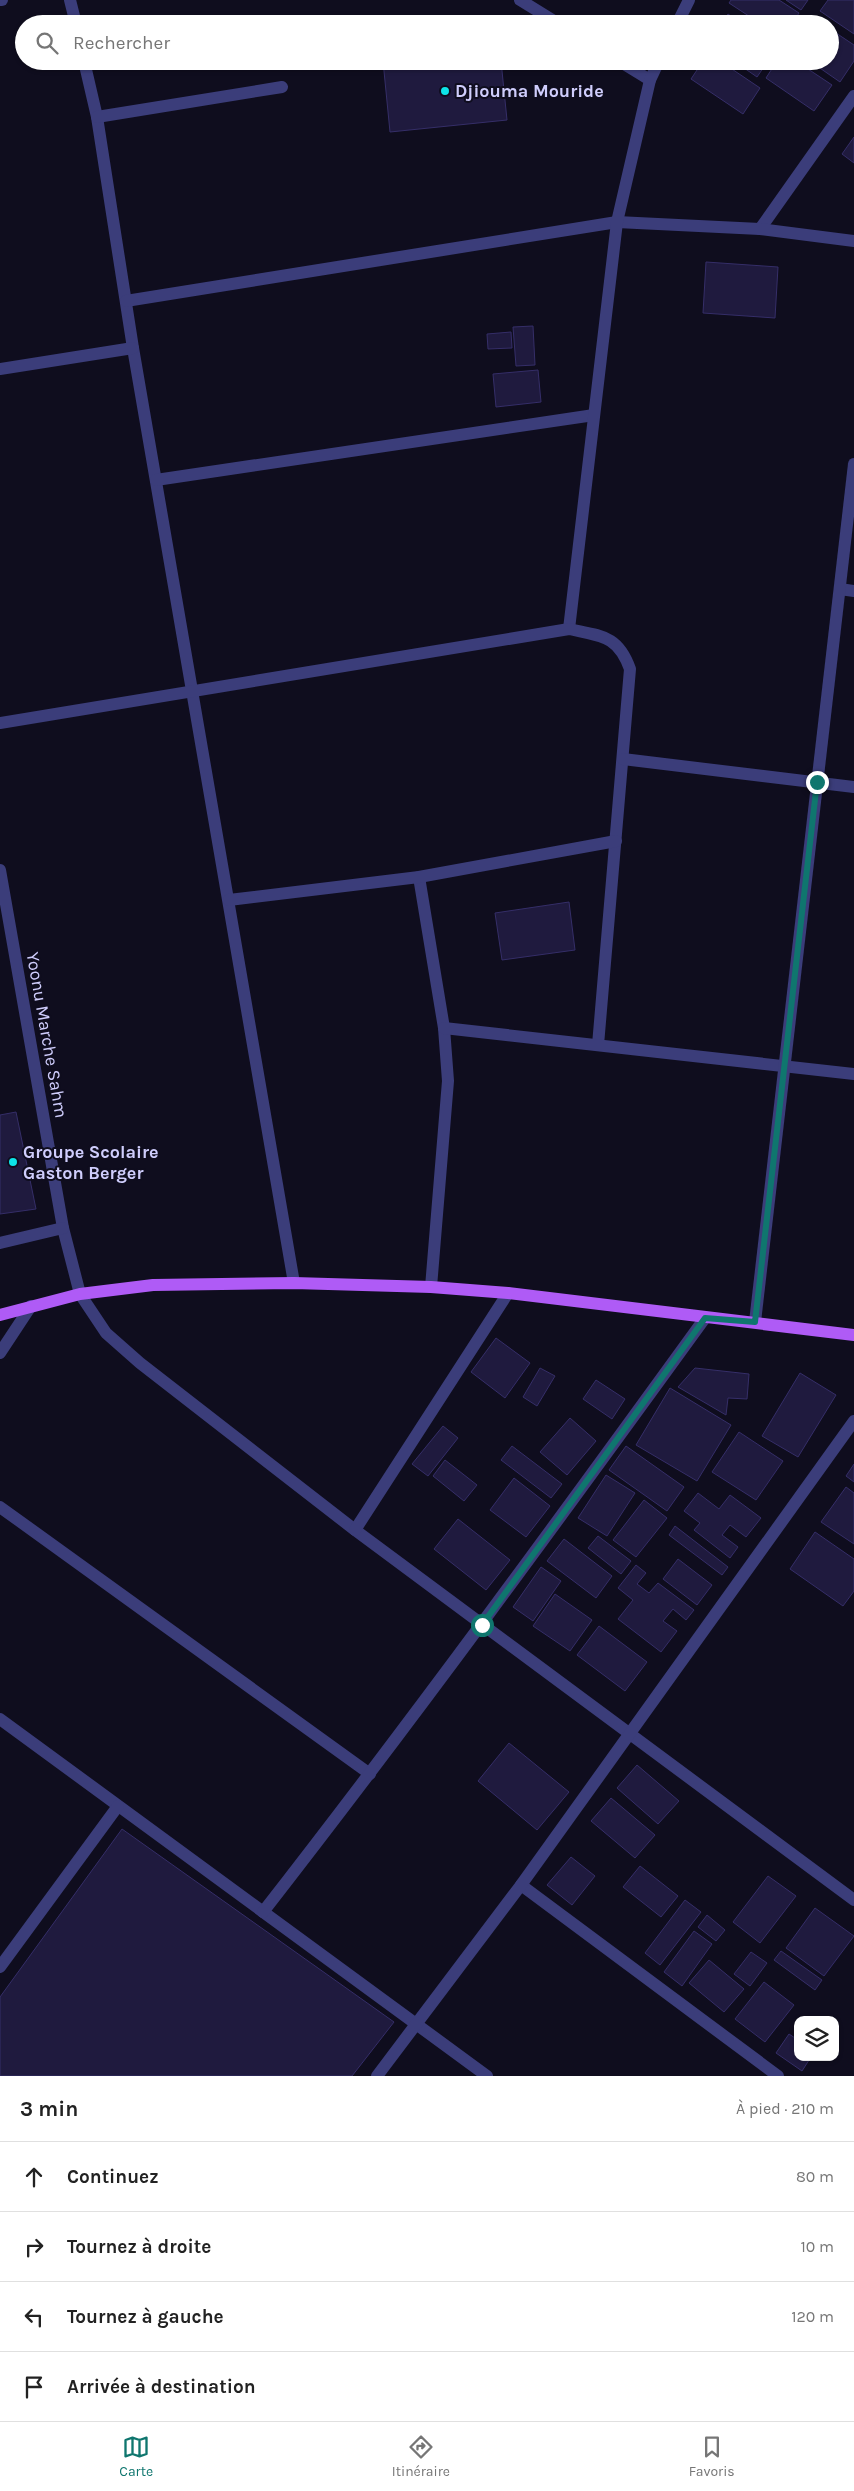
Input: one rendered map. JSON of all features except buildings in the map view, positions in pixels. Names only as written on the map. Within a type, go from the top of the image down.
[{"type":"main road","points":[[0,1315],[80,1294],[153,1285],[294,1283],[508,1293],[854,1335]]},
{"type":"street","points":[[70,0],[74,15]]},
{"type":"street","points":[[520,0],[544,15]]},
{"type":"street","points":[[682,15],[689,0]]},
{"type":"street","points":[[86,70],[97,116],[133,348],[294,1283]]},
{"type":"street","points":[[634,70],[650,80]]},
{"type":"street","points":[[569,629],[617,222],[650,80],[655,70]]},
{"type":"street","points":[[97,116],[282,87]]},
{"type":"street","points":[[760,230],[854,96]]},
{"type":"street","points":[[126,301],[617,222],[760,230],[854,241]]},
{"type":"street","points":[[0,369],[133,348]]},
{"type":"street","points":[[156,480],[594,415]]},
{"type":"street","points":[[755,1322],[854,464]]},
{"type":"street","points":[[840,589],[854,591]]},
{"type":"street","points":[[0,723],[569,629],[603,636],[616,644],[624,653],[630,669],[598,1045]]},
{"type":"street","points":[[623,759],[854,787]]},
{"type":"street","points":[[229,900],[419,877],[616,841]]},
{"type":"street","name":"Yoonu Marche Sahm","points":[[0,870],[63,1228],[80,1294],[106,1333],[140,1363],[355,1530],[854,1900]]},
{"type":"street","points":[[419,877],[444,1028],[448,1081],[431,1288]]},
{"type":"street","points":[[444,1028],[854,1074]]},
{"type":"street","points":[[0,1243],[63,1228]]},
{"type":"street","points":[[355,1530],[508,1293]]},
{"type":"street","points":[[0,1354],[31,1306]]},
{"type":"street","points":[[263,1912],[482,1625],[705,1318]]},
{"type":"street","points":[[378,2076],[521,1885],[854,1421]]},
{"type":"street","points":[[0,1507],[370,1774]]},
{"type":"street","points":[[0,1719],[486,2076]]},
{"type":"street","points":[[0,1967],[118,1806]]},
{"type":"street","points":[[521,1885],[778,2076]]},
{"type":"place","name":"Djiouma Mouride","points":[[445,91]]},
{"type":"place","name":"Groupe Scolaire Gaston Berger","points":[[13,1162]]},
{"type":"route","points":[[482,1625],[705,1318],[755,1322],[817,782]]}]
